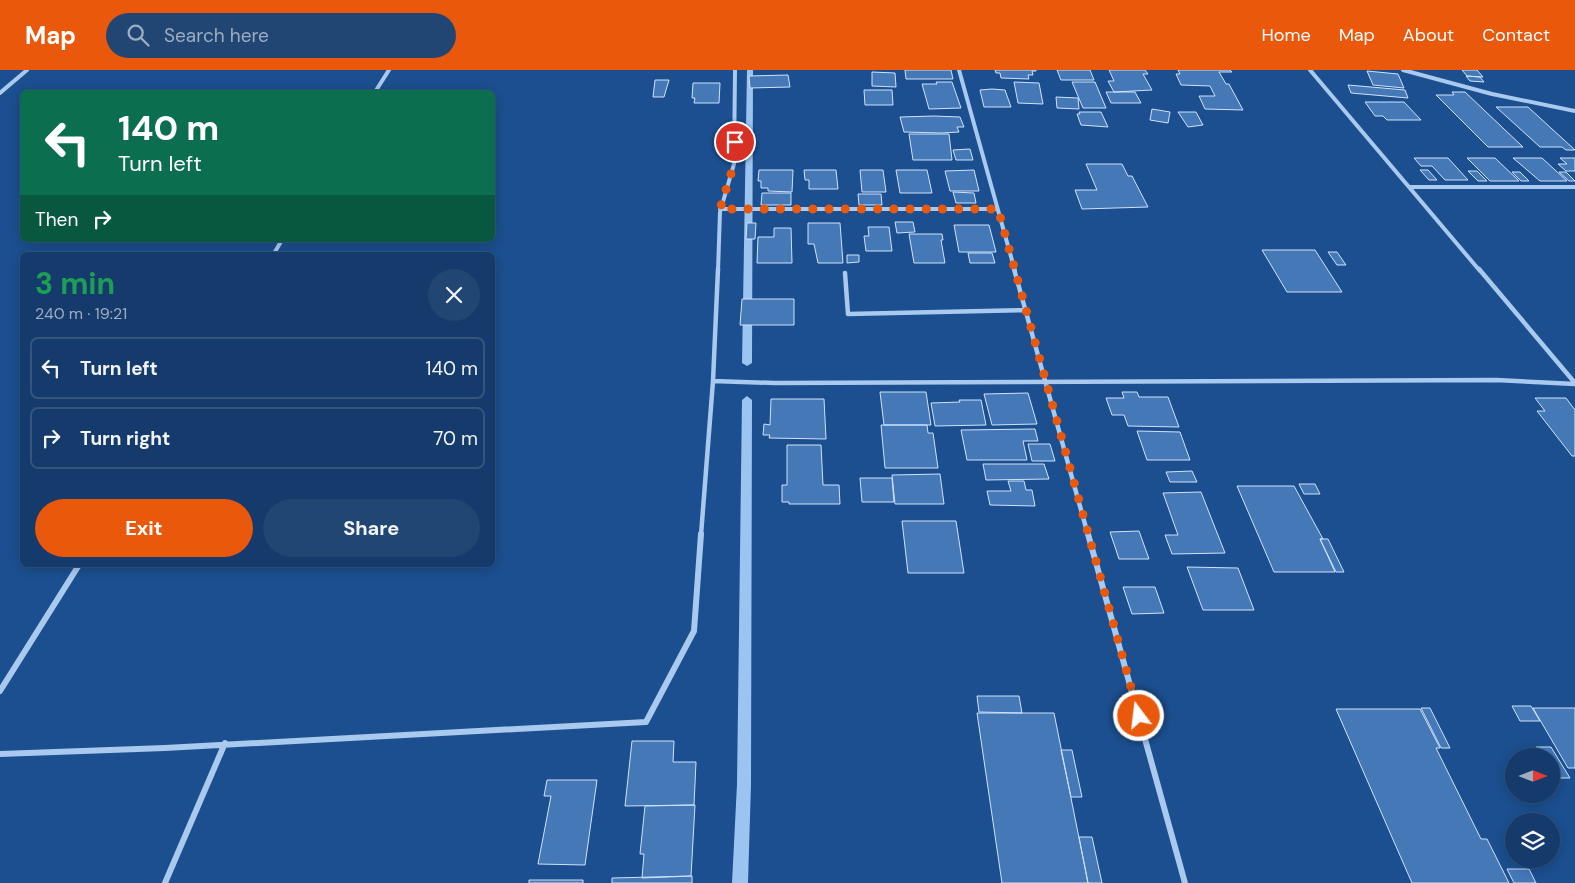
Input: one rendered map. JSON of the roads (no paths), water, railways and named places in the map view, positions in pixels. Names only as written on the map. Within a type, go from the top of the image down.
[{"type":"street","points":[[0,93],[28,70]]},
{"type":"street","points":[[376,90],[389,70]]},
{"type":"street","points":[[0,754],[165,748],[225,743],[646,722],[694,631],[713,381],[720,209],[734,164],[735,70]]},
{"type":"street","points":[[959,70],[1185,883]]},
{"type":"street","points":[[1310,70],[1575,383]]},
{"type":"street","points":[[1403,70],[1492,94],[1575,112]]},
{"type":"street","points":[[1409,187],[1575,187]]},
{"type":"street","points":[[720,209],[998,209]]},
{"type":"street","points":[[845,272],[848,314],[1025,310]]},
{"type":"street","points":[[713,381],[776,383],[1496,380],[1575,383]]},
{"type":"street","points":[[0,691],[78,567]]},
{"type":"street","points":[[165,883],[225,743]]},
{"type":"waterway","points":[[747,363],[750,70]]},
{"type":"waterway","points":[[740,883],[744,784],[747,400]]}]
